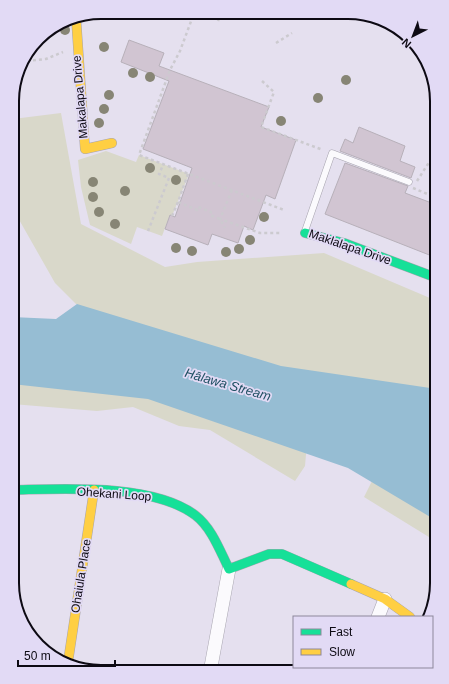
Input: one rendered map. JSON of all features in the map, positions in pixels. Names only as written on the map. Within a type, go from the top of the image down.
[{"type":"street","name":"Makalapa Drive","points":[[76,23],[76,50],[85,149],[112,143]]},
{"type":"street","name":"Maklalapa Drive","points":[[304,233],[344,242],[430,275]]},
{"type":"street","name":"Ohekani Loop","points":[[19,490],[94,490],[160,497],[194,514],[207,527],[229,568]]},
{"type":"street","name":"Ohaiula Place","points":[[69,658],[94,490]]},
{"type":"street","points":[[211,665],[229,568],[269,554],[282,554],[385,599],[409,616]]},
{"type":"street","points":[[378,616],[385,599]]},
{"type":"lane","points":[[332,153],[409,182]]},
{"type":"lane","name":"Maklalapa Drive","points":[[304,233],[332,153]]},
{"type":"path","points":[[192,19],[180,51],[170,70],[139,155],[284,210]]},
{"type":"path","points":[[276,43],[292,32]]},
{"type":"path","points":[[30,61],[46,59],[65,52]]},
{"type":"path","points":[[262,81],[274,92],[261,127],[332,153]]},
{"type":"path","points":[[413,188],[430,161]]},
{"type":"path","points":[[148,231],[169,178],[159,174],[163,164]]},
{"type":"path","points":[[172,216],[188,174]]},
{"type":"path","points":[[409,182],[413,188],[430,195]]},
{"type":"path","points":[[220,219],[232,190]]},
{"type":"path","points":[[178,202],[197,210],[198,207],[211,212],[210,215],[260,233],[282,233]]},
{"type":"path","points":[[220,219],[225,228]]},
{"type":"shaded area","points":[[61,113],[81,224],[165,267],[197,262],[324,253],[430,298],[430,440],[323,403],[76,304],[55,283],[19,220],[19,118]]},
{"type":"shaded area","points":[[106,151],[136,162],[139,155],[189,174],[162,236],[137,227],[131,244],[90,225],[81,187],[78,160]]},
{"type":"shaded area","points":[[19,358],[307,443],[305,466],[295,481],[210,430],[179,426],[133,407],[97,411],[19,405]]},
{"type":"shaded area","points":[[375,475],[430,486],[430,538],[364,497]]},
{"type":"water","name":"Hālawa Stream","points":[[77,304],[281,366],[430,388],[430,517],[348,468],[148,399],[19,385],[19,317],[56,319]]},
{"type":"building","points":[[129,40],[164,53],[159,66],[269,107],[261,127],[296,140],[275,199],[266,195],[253,230],[244,226],[238,243],[212,234],[208,245],[165,229],[170,215],[175,217],[192,168],[143,149],[169,81],[121,62]]},
{"type":"building","points":[[359,127],[405,146],[400,161],[415,167],[411,178],[340,151],[345,139],[353,143]]},
{"type":"building","points":[[345,163],[408,186],[405,193],[430,202],[430,255],[325,214]]},
{"type":"traffic: fast","points":[[305,233],[344,243],[430,275]]},
{"type":"traffic: fast","points":[[19,490],[107,490],[156,497],[177,505],[201,520],[211,533],[229,569],[269,554],[282,554],[351,584]]},
{"type":"traffic: slow","points":[[76,23],[85,149],[112,143]]},
{"type":"traffic: slow","points":[[69,658],[94,490]]},
{"type":"traffic: slow","points":[[351,584],[385,599],[409,616]]}]
